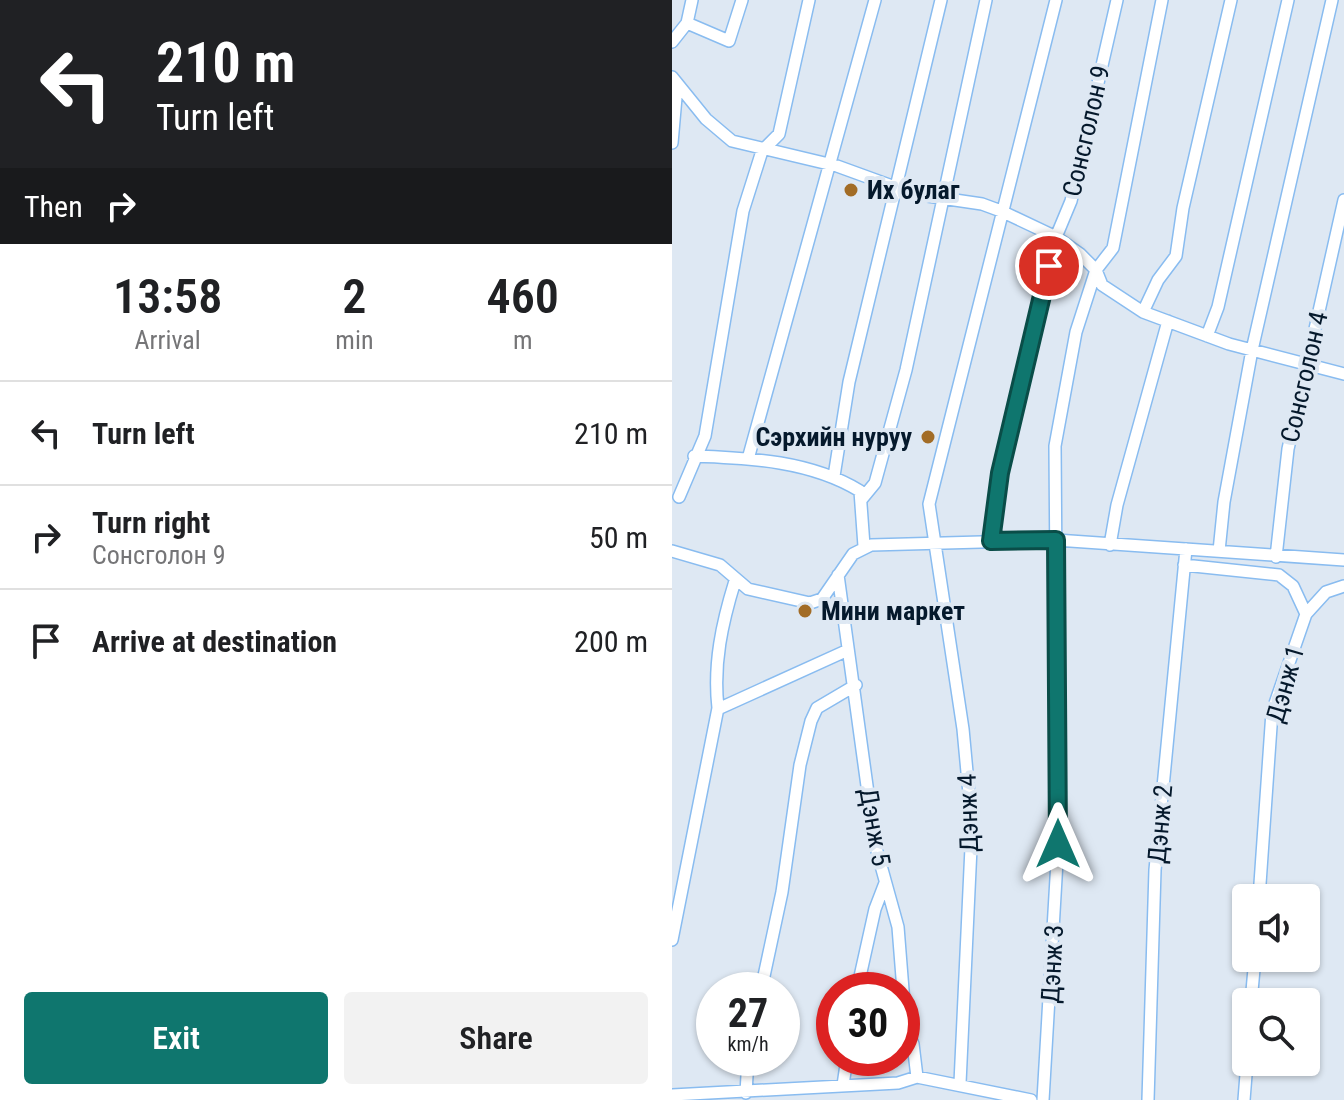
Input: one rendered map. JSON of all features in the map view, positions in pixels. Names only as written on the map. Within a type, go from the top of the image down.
[{"type":"street","points":[[672,42],[687,23],[692,0]]},
{"type":"street","points":[[687,23],[729,41],[742,0]]},
{"type":"street","points":[[679,497],[705,436],[743,211],[762,151],[779,134],[809,0]]},
{"type":"street","points":[[748,459],[875,0]]},
{"type":"street","points":[[834,476],[849,382],[941,0]]},
{"type":"street","points":[[861,500],[875,483],[906,370],[941,198],[966,107],[986,0]]},
{"type":"street","name":"Дэнж 4","points":[[960,1083],[972,826],[963,729],[929,504],[1056,0]]},
{"type":"street","name":"Сонсголон 9","points":[[991,541],[1000,473],[1056,237],[1071,201],[1117,0]]},
{"type":"street","name":"Дэнж 3","points":[[1043,1100],[1058,844],[1055,446],[1076,332],[1096,270],[1113,248],[1162,0]]},
{"type":"street","points":[[1143,312],[1158,280],[1176,256],[1183,208],[1231,0]]},
{"type":"street","points":[[1207,336],[1218,307],[1288,0]]},
{"type":"street","points":[[1219,551],[1224,502],[1252,350],[1332,0]]},
{"type":"street","points":[[675,81],[706,119],[732,141],[762,151],[829,164],[897,188],[982,204],[1001,211],[1056,237],[1096,270],[1102,285],[1143,312],[1252,350],[1344,374]]},
{"type":"street","points":[[672,143],[675,81]]},
{"type":"street","name":"Сонсголон 4","points":[[1276,557],[1288,449],[1344,200]]},
{"type":"street","points":[[1110,545],[1117,505],[1168,321]]},
{"type":"street","points":[[694,456],[748,459],[834,476],[860,491],[864,546]]},
{"type":"street","points":[[672,551],[720,565],[748,589],[810,603],[822,599],[853,554],[864,546],[1056,540],[1344,560]]},
{"type":"street","name":"Дэнж 2","points":[[1148,1100],[1155,870],[1186,549]]},
{"type":"street","name":"Дэнж 1","points":[[1184,565],[1279,575],[1293,586],[1306,614],[1272,712],[1260,884]]},
{"type":"street","name":"Дэнж 5","points":[[838,575],[856,685],[875,844],[898,927],[906,1028],[913,1044],[917,1077]]},
{"type":"street","points":[[672,940],[718,709],[715,682],[722,624],[735,581]]},
{"type":"street","points":[[1306,614],[1326,592],[1344,586]]},
{"type":"street","points":[[718,709],[848,650]]},
{"type":"street","points":[[765,972],[782,892],[800,765],[811,721],[817,708],[856,685]]},
{"type":"street","points":[[861,972],[875,909],[885,882]]},
{"type":"street","points":[[746,1093],[747,1076]]},
{"type":"street","points":[[843,1085],[844,1076]]},
{"type":"street","points":[[1244,1100],[1246,1076]]},
{"type":"street","points":[[672,1095],[898,1083],[917,1077],[960,1083],[1031,1100]]},
{"type":"place","name":"Их булаг","points":[[851,190]]},
{"type":"place","name":"Сэрхийн нуруу","points":[[928,437]]},
{"type":"place","name":"Мини маркет","points":[[805,611]]},
{"type":"route","points":[[1049,266],[1000,473],[991,541],[1056,540],[1058,844]]}]
